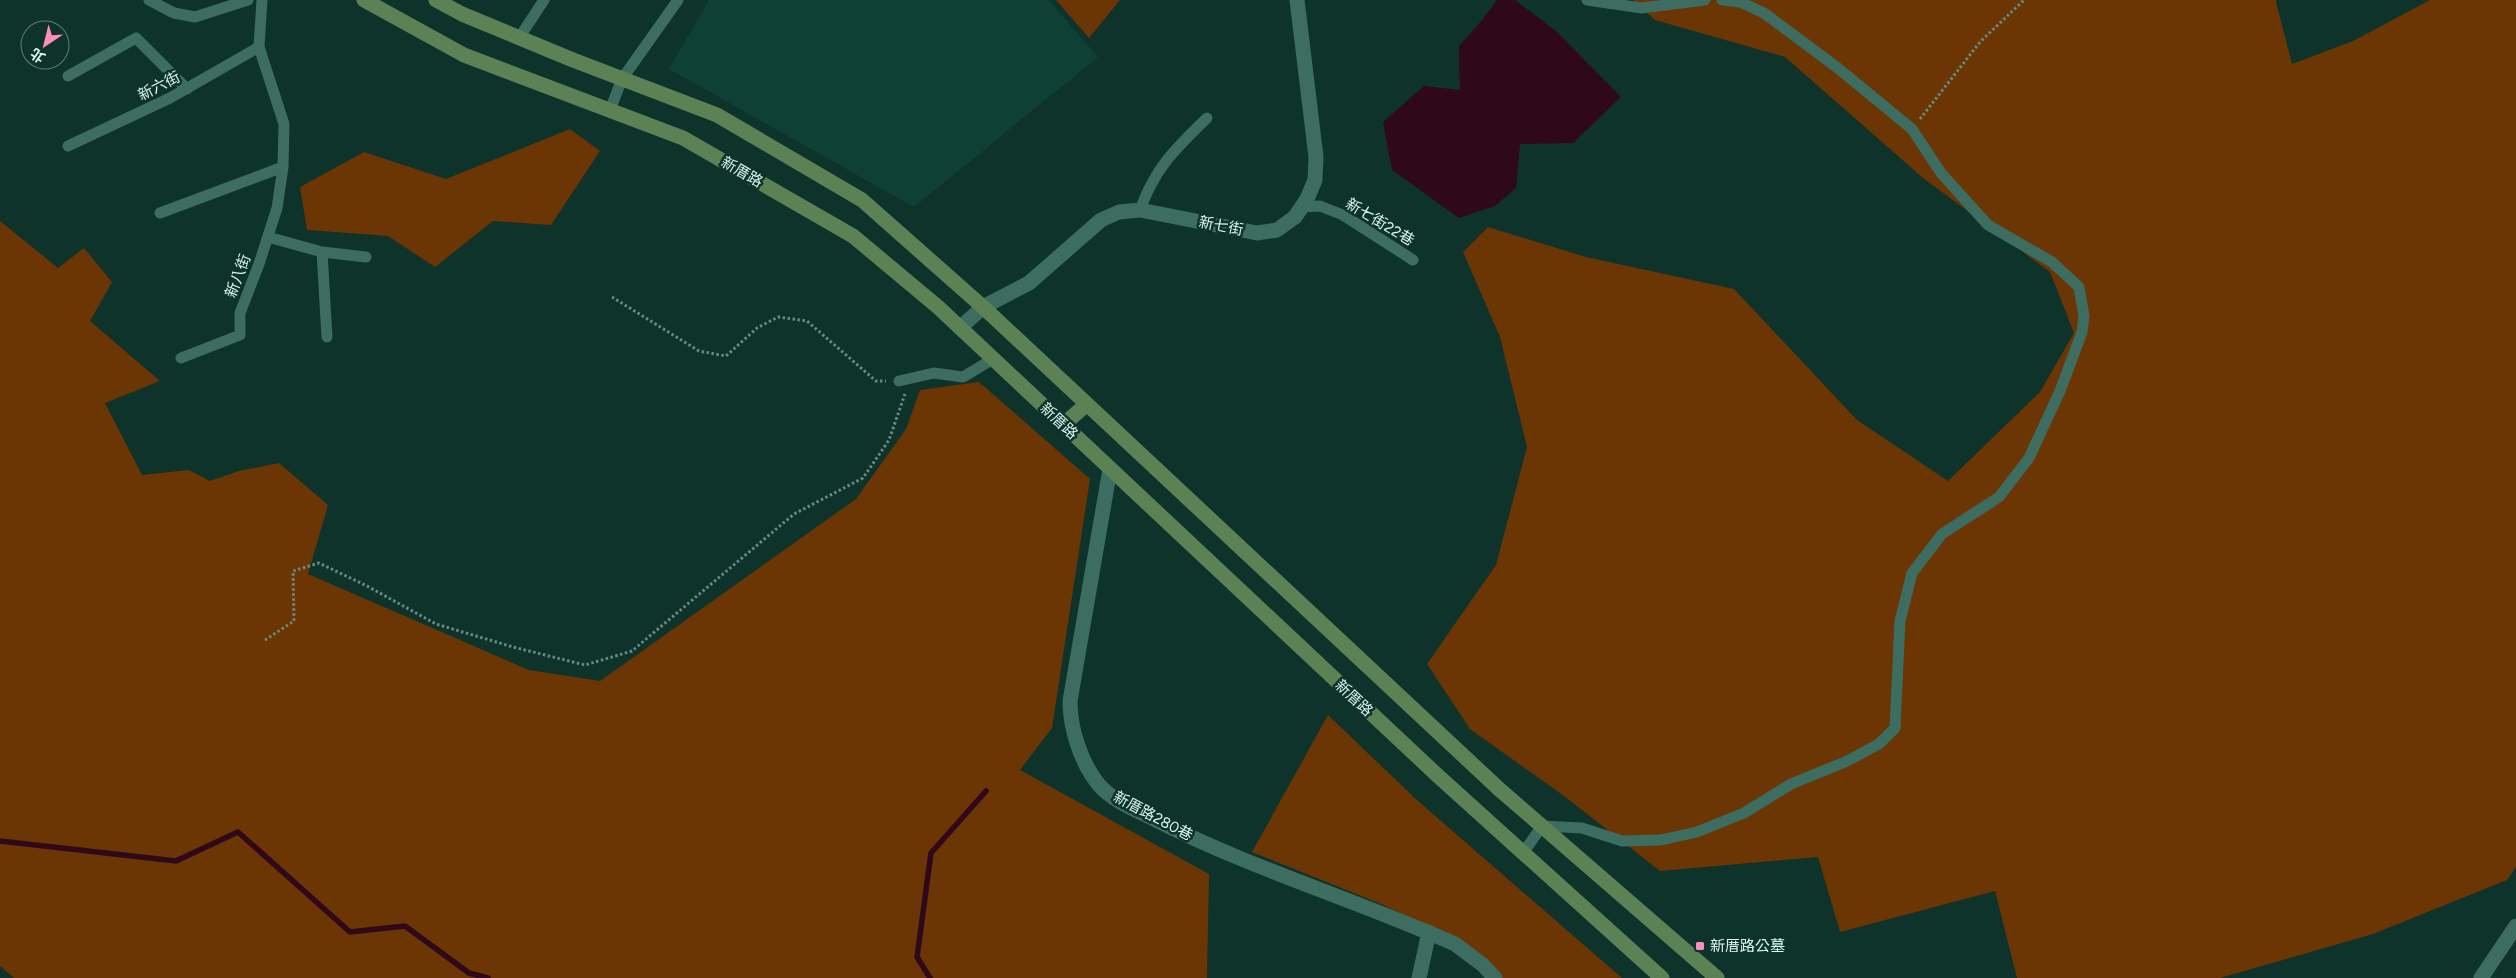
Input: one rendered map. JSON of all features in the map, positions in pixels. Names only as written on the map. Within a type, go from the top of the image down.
[{"type":"street","name":"新厝路","points":[[364,0],[464,55],[683,138],[853,236],[960,328],[1523,853],[1662,978]]},
{"type":"street","name":"新厝路","points":[[436,0],[462,14],[519,38],[717,115],[862,200],[983,307],[1542,826],[1717,978]]},
{"type":"street","name":"新七街","points":[[960,328],[983,307],[1029,283],[1101,220],[1119,212],[1140,210],[1257,233],[1277,230],[1295,217],[1315,180],[1316,157],[1297,0]]},
{"type":"street","points":[[1063,425],[1086,404]]},
{"type":"street","name":"新厝路280巷","points":[[1110,468],[1070,701],[1073,731],[1089,771],[1100,786],[1116,800],[1181,833],[1455,944],[1483,965],[1496,978]]},
{"type":"street","points":[[2482,978],[2516,926]]},
{"type":"street","points":[[1419,978],[1429,932]]},
{"type":"lane","points":[[149,0],[174,13],[195,18],[248,0]]},
{"type":"lane","name":"新八街","points":[[181,358],[240,335],[240,313],[277,208],[283,167],[284,124],[259,47],[262,0]]},
{"type":"lane","points":[[519,38],[544,0]]},
{"type":"lane","points":[[610,110],[622,79],[678,0]]},
{"type":"lane","points":[[1587,0],[1642,8],[1705,0]]},
{"type":"lane","points":[[1523,853],[1542,826],[1582,828],[1622,841],[1661,840],[1697,832],[1744,813],[1791,784],[1879,744],[1895,728],[1900,620],[1912,573],[1942,534],[1999,496],[2029,458],[2060,392],[2082,332],[2084,316],[2079,287],[2052,262],[1988,225],[1941,173],[1912,130],[1839,69],[1764,13],[1740,2],[1722,0]]},
{"type":"lane","points":[[68,76],[136,38],[187,89]]},
{"type":"lane","name":"新六街","points":[[68,146],[187,89],[259,47]]},
{"type":"lane","points":[[1140,210],[1156,173],[1179,145],[1207,118]]},
{"type":"lane","points":[[160,213],[283,167]]},
{"type":"lane","name":"新七街22巷","points":[[1302,207],[1320,206],[1343,215],[1413,260]]},
{"type":"lane","points":[[268,237],[322,252],[366,257]]},
{"type":"lane","points":[[322,252],[327,337]]},
{"type":"lane","points":[[899,381],[934,373],[963,377],[993,359]]},
{"type":"path","points":[[1912,130],[1980,42],[2024,0]]},
{"type":"path","points":[[612,297],[699,351],[726,356],[758,328],[778,317],[807,321],[876,381],[899,381]]},
{"type":"path","points":[[266,640],[294,621],[293,571],[319,563],[367,586],[436,624],[513,647],[585,665],[632,651],[794,514],[863,478],[889,440],[912,378]]},
{"type":"shaded area","points":[[709,0],[1049,0],[1098,57],[914,207],[669,69]]},
{"type":"shaded area","points":[[1056,0],[1120,0],[1089,38]]},
{"type":"shaded area","points":[[1497,0],[1515,0],[1557,32],[1621,97],[1573,143],[1520,144],[1516,188],[1495,206],[1459,218],[1392,170],[1383,122],[1424,86],[1460,90],[1459,46]]},
{"type":"shaded area","points":[[1633,0],[2277,0],[2292,64],[2353,41],[2430,0],[2516,0],[2516,867],[2507,880],[2373,934],[2220,978],[2017,978],[1995,891],[1840,932],[1818,857],[1660,871],[1564,796],[1470,729],[1427,664],[1496,565],[1527,447],[1500,337],[1463,252],[1488,227],[1586,257],[1734,289],[1857,420],[1948,481],[2040,392],[2074,333],[2050,272],[1923,178],[1785,57],[1655,20]]},
{"type":"shaded area","points":[[570,129],[600,151],[551,225],[493,221],[435,267],[388,236],[307,230],[300,187],[364,152],[446,179]]},
{"type":"shaded area","points":[[0,221],[58,268],[84,248],[112,282],[90,321],[160,381],[105,403],[142,475],[189,470],[210,481],[239,471],[279,463],[328,505],[308,574],[529,670],[600,681],[856,499],[906,429],[920,390],[979,382],[1090,479],[1052,728],[1020,770],[1209,874],[1207,978],[14,978],[0,966]]},
{"type":"shaded area","points":[[1328,715],[1418,801],[1622,978],[1494,978],[1451,937],[1381,904],[1252,852]]},
{"type":"waterway","points":[[930,978],[917,957],[931,853],[986,791]]},
{"type":"waterway","points":[[0,841],[176,861],[238,832],[350,932],[405,926],[469,973],[488,978]]},
{"type":"place","name":"新厝路公墓","points":[[1700,946]]}]
